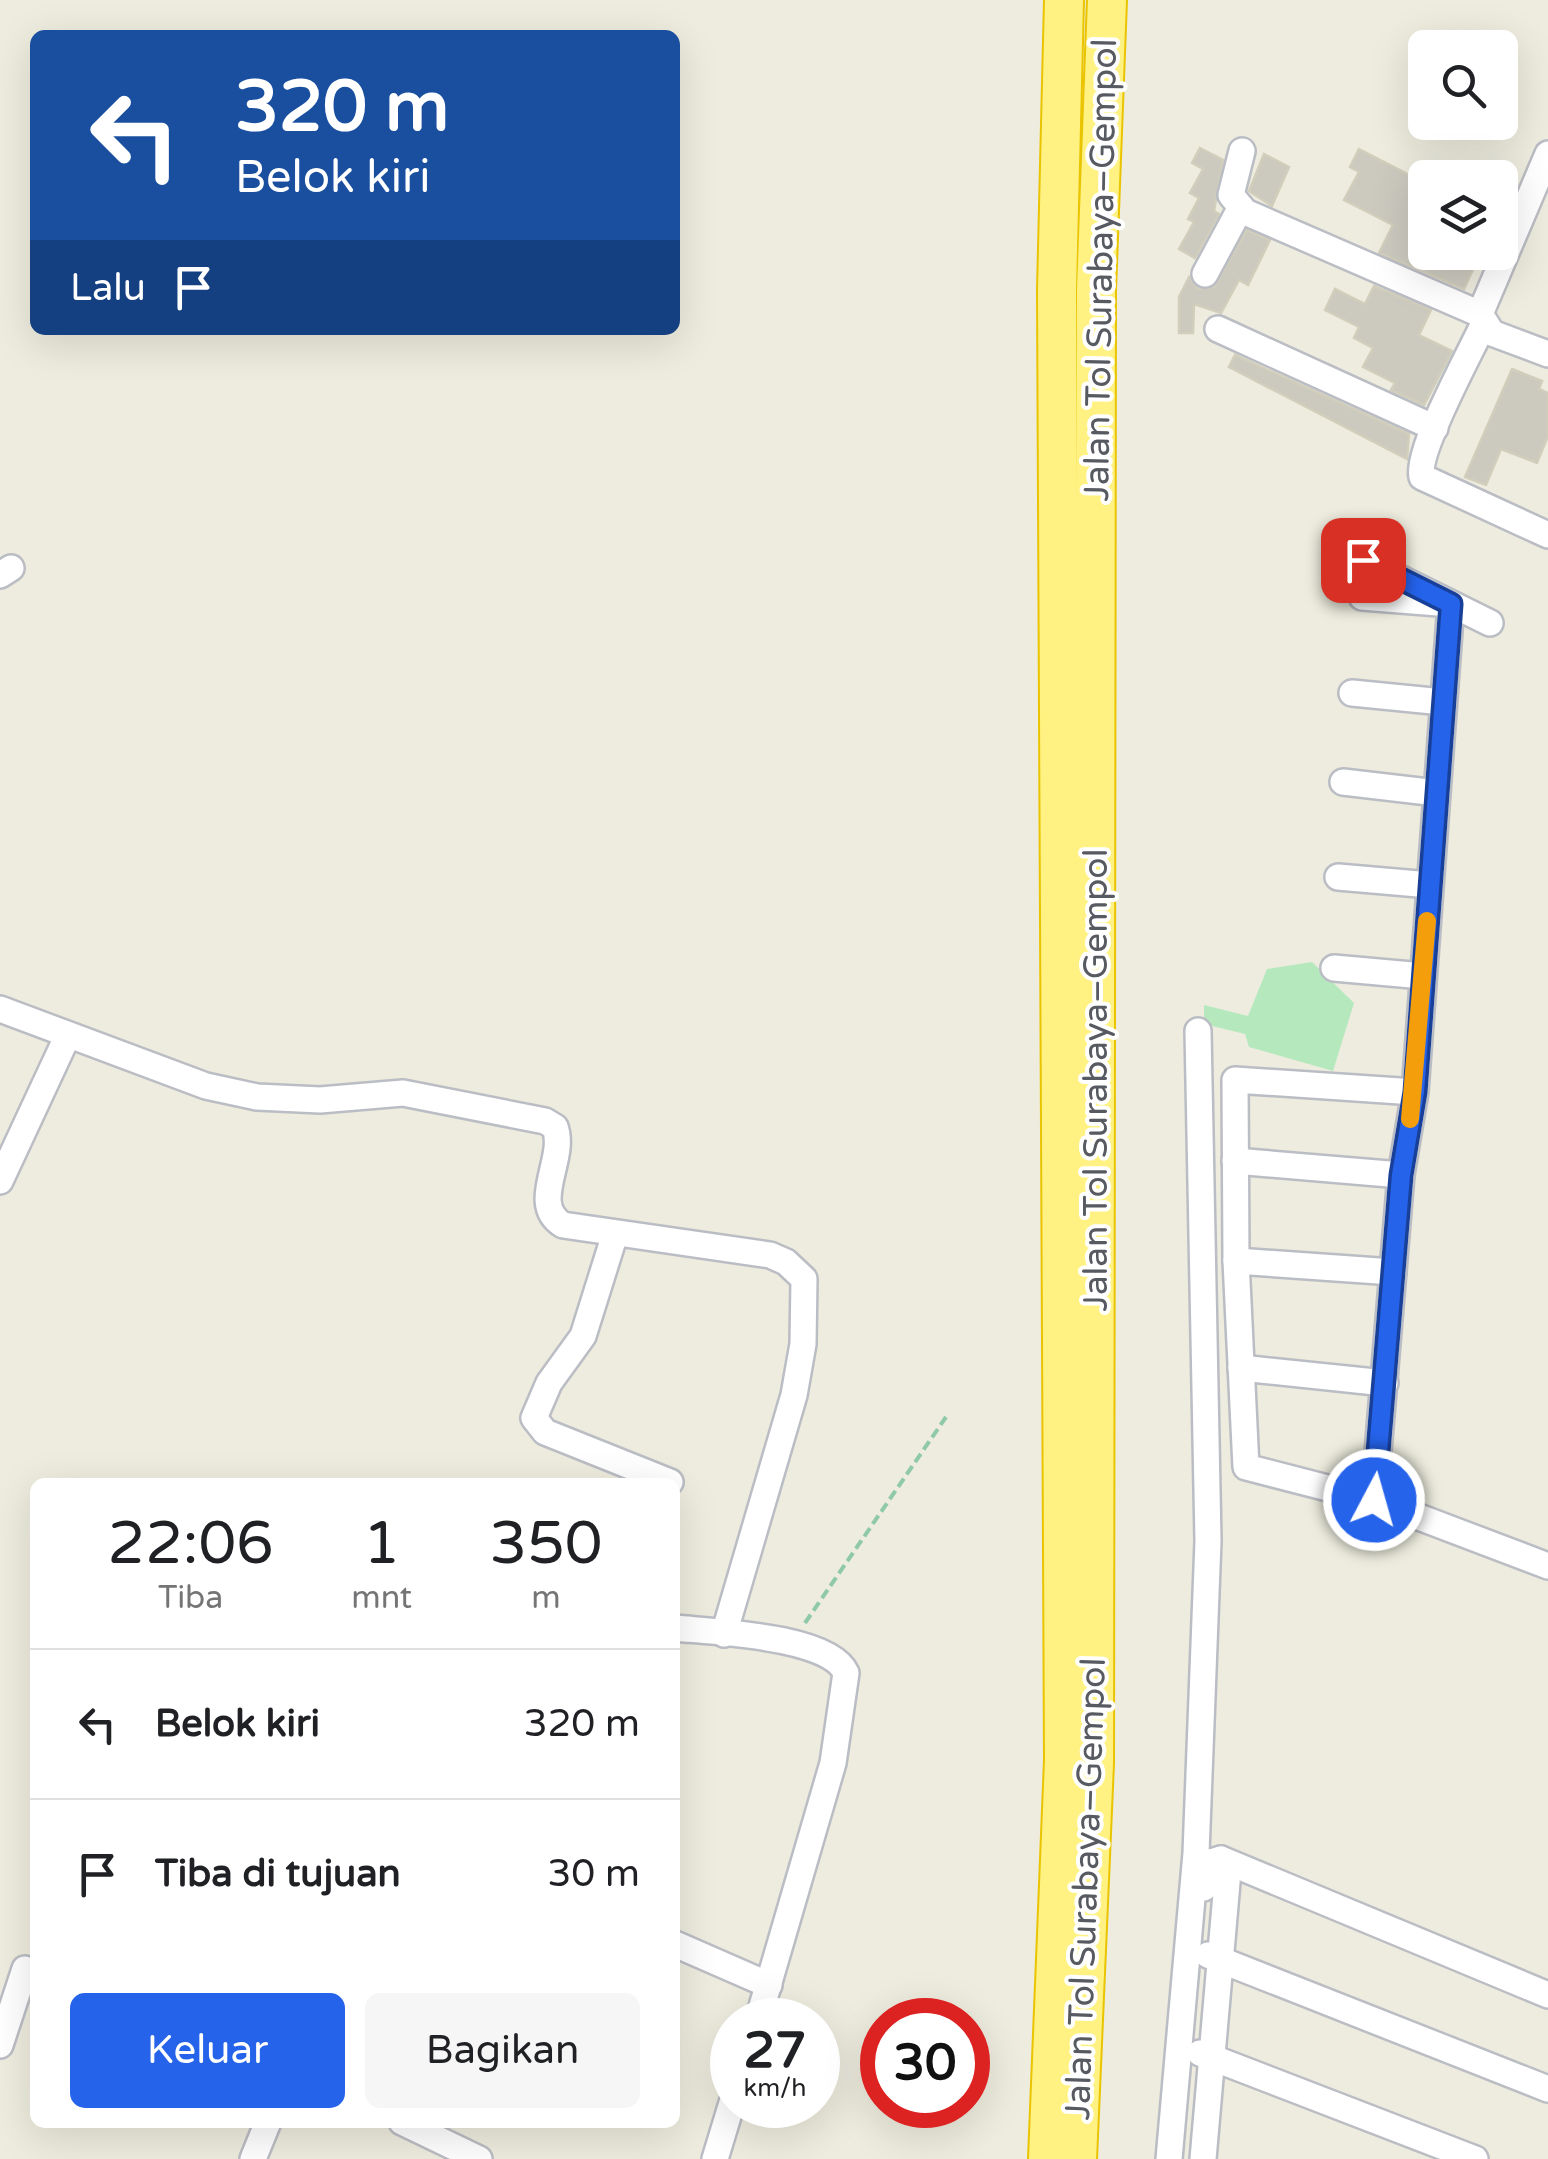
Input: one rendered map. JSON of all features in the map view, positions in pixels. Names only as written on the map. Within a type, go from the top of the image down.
[{"type":"highway","name":"Jalan Tol Surabaya–Gempol","points":[[1048,2159],[1064,1760],[1057,290],[1064,0]]},
{"type":"highway","name":"Jalan Tol Surabaya–Gempol","points":[[1077,2159],[1094,1763],[1096,290],[1107,0]]},
{"type":"street","points":[[1242,151],[1232,195],[1245,212],[1548,354]]},
{"type":"street","points":[[1548,154],[1489,325],[1419,467],[1422,477],[1548,536]]},
{"type":"street","points":[[1205,274],[1241,207]]},
{"type":"street","points":[[1218,329],[1431,436]]},
{"type":"street","points":[[1363,560],[1490,623]]},
{"type":"street","points":[[1362,597],[1451,604]]},
{"type":"street","points":[[1374,1500],[1401,1175],[1415,1092],[1451,604]]},
{"type":"street","points":[[1352,693],[1443,702]]},
{"type":"street","points":[[1343,782],[1437,793]]},
{"type":"street","points":[[1338,877],[1430,885]]},
{"type":"street","points":[[1334,968],[1423,976]]},
{"type":"street","points":[[0,1009],[206,1086],[257,1098],[320,1100],[403,1093],[545,1122],[556,1127],[560,1145],[546,1202],[548,1213],[563,1225],[770,1255],[786,1262],[804,1279],[803,1344],[794,1395],[724,1634]]},
{"type":"street","points":[[1170,2159],[1196,1853],[1208,1541],[1198,1031]]},
{"type":"street","points":[[0,1182],[67,1037]]},
{"type":"street","points":[[1415,1092],[1235,1080],[1236,1261],[1246,1466],[1374,1500],[1548,1566]]},
{"type":"street","points":[[1235,1160],[1401,1175]]},
{"type":"street","points":[[616,1234],[583,1336],[549,1384],[534,1418],[545,1432],[604,1471],[646,1478]]},
{"type":"street","points":[[1236,1261],[1393,1272]]},
{"type":"street","points":[[1240,1368],[1385,1383]]},
{"type":"street","points":[[680,1629],[791,1643],[833,1655],[842,1664],[846,1687],[833,1764],[765,1998]]},
{"type":"street","points":[[1182,2159],[1201,2053],[1210,1955],[1205,1868],[1211,1860],[1222,1859],[1548,1995]]},
{"type":"street","points":[[680,1946],[769,1985]]},
{"type":"street","points":[[1210,1955],[1548,2089]]},
{"type":"street","points":[[0,2045],[20,1967]]},
{"type":"street","points":[[1201,2053],[1202,2159]]},
{"type":"street","points":[[1201,2053],[1475,2159]]},
{"type":"street","points":[[253,2159],[266,2128]]},
{"type":"street","points":[[410,2128],[442,2151],[480,2159]]},
{"type":"street","points":[[715,2159],[724,2128]]},
{"type":"path","points":[[791,1643],[946,1417]]},
{"type":"green space","points":[[1312,962],[1354,1003],[1333,1071],[1249,1047],[1245,1034],[1204,1024],[1204,1005],[1248,1016],[1267,969]]},
{"type":"building","points":[[1200,148],[1223,160],[1214,211],[1219,214],[1195,258],[1179,249],[1194,222],[1188,219],[1199,198],[1190,193],[1203,169],[1192,163]]},
{"type":"building","points":[[1359,149],[1408,174],[1408,265],[1379,253],[1393,225],[1344,200],[1359,172],[1350,167]]},
{"type":"building","points":[[1264,154],[1289,167],[1272,206],[1249,191]]},
{"type":"building","points":[[1247,230],[1270,240],[1248,285],[1239,280],[1221,313],[1194,304],[1193,333],[1179,333],[1179,297],[1189,277],[1198,289],[1214,287]]},
{"type":"building","points":[[1419,270],[1473,270],[1464,289]]},
{"type":"building","points":[[1374,286],[1431,310],[1419,335],[1452,351],[1424,405],[1391,390],[1395,383],[1363,367],[1373,348],[1354,338],[1359,327],[1325,310],[1335,289],[1365,304]]},
{"type":"building","points":[[1235,355],[1409,434],[1407,459],[1229,367]]},
{"type":"building","points":[[1512,369],[1542,381],[1539,389],[1548,393],[1548,436],[1537,463],[1501,449],[1486,485],[1465,477]]},
{"type":"slow traffic","points":[[1410,1119],[1427,921]]},
{"type":"route","points":[[1363,560],[1451,604],[1415,1092],[1401,1175],[1374,1500]]}]
